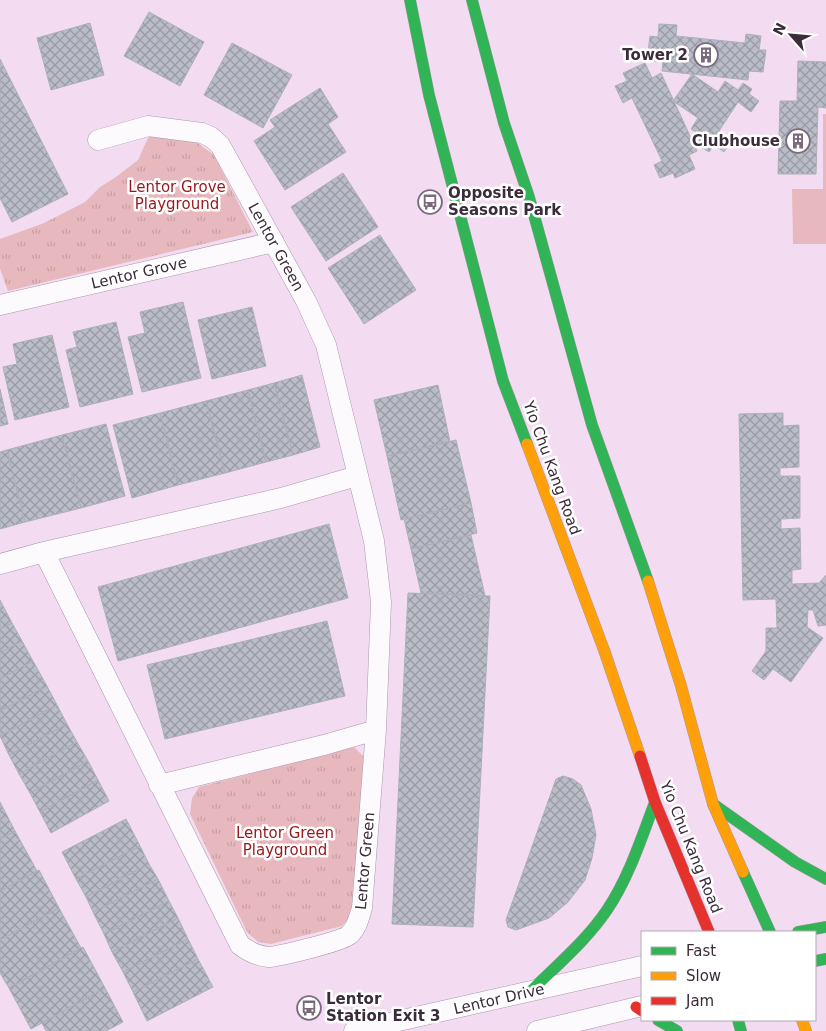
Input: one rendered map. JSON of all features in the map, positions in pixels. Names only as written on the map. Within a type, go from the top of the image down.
[{"type":"main road","name":"Yio Chu Kang Road","points":[[410,0],[429,95],[504,381],[604,650],[655,802],[709,931]]},
{"type":"main road","points":[[472,0],[504,122],[530,197],[592,425],[642,562],[681,686],[713,804],[770,931]]},
{"type":"main road","points":[[532,991],[596,924],[614,899],[626,876],[655,802]]},
{"type":"main road","points":[[713,804],[795,862],[826,879]]},
{"type":"main road","points":[[804,931],[826,927]]},
{"type":"main road","points":[[660,1021],[677,1031]]},
{"type":"street","name":"Lentor Green","points":[[44,552],[240,945],[254,954],[270,957],[328,944],[347,937],[354,930],[362,908],[376,730],[381,602],[374,541],[326,345],[306,301],[220,144],[212,137],[202,134],[148,126],[98,140]]},
{"type":"street","name":"Lentor Grove","points":[[1,301],[274,242]]},
{"type":"street","points":[[0,564],[44,552],[281,498],[357,476]]},
{"type":"street","points":[[159,785],[376,730]]},
{"type":"street","name":"Lentor Drive","points":[[354,1031],[641,966]]},
{"type":"street","points":[[537,1031],[640,1008]]},
{"type":"green space","points":[[823,114],[826,114],[826,244],[793,244],[792,189],[823,189]]},
{"type":"green space","name":"Lentor Grove Playground","points":[[177,135],[199,144],[214,155],[253,232],[8,291],[0,269],[0,239],[44,223],[85,202],[100,187],[138,160],[149,136]]},
{"type":"green space","name":"Lentor Green Playground","points":[[354,747],[363,756],[363,772],[352,915],[342,926],[271,944],[258,942],[247,932],[190,814],[192,798],[199,787]]},
{"type":"building","points":[[149,12],[204,42],[180,86],[124,56]]},
{"type":"building","points":[[90,23],[104,75],[51,90],[37,38]]},
{"type":"building","name":"Tower 2","points":[[659,24],[677,25],[676,36],[745,43],[746,34],[761,36],[759,50],[766,50],[763,72],[749,71],[748,80],[662,71],[663,62],[647,60],[650,36],[658,37]]},
{"type":"building","points":[[232,43],[292,75],[263,128],[204,95]]},
{"type":"building","points":[[0,59],[68,194],[12,222],[0,198]]},
{"type":"building","name":"Clubhouse","points":[[798,61],[826,62],[826,108],[818,107],[816,174],[778,174],[780,101],[797,101]]},
{"type":"building","name":"Tower 2","points":[[645,63],[652,78],[661,73],[697,151],[689,155],[695,169],[675,178],[673,173],[660,178],[654,165],[662,161],[632,98],[623,103],[615,86],[627,81],[623,73]]},
{"type":"building","name":"Tower 2","points":[[692,74],[718,92],[725,81],[738,90],[743,83],[752,89],[749,94],[759,101],[751,112],[738,102],[719,131],[732,140],[724,152],[714,145],[709,152],[697,144],[702,136],[691,129],[698,118],[673,101]]},
{"type":"building","points":[[320,88],[338,117],[328,124],[346,152],[285,190],[254,141],[275,127],[270,120]]},
{"type":"building","points":[[343,173],[378,227],[326,261],[291,207]]},
{"type":"building","points":[[380,235],[416,290],[364,324],[328,268]]},
{"type":"building","points":[[183,302],[201,378],[142,392],[128,337],[145,333],[140,312]]},
{"type":"building","points":[[252,307],[266,366],[212,379],[198,320]]},
{"type":"building","points":[[116,322],[133,394],[80,407],[66,350],[77,347],[73,332]]},
{"type":"building","points":[[52,335],[69,407],[15,420],[3,367],[17,364],[13,344]]},
{"type":"building","points":[[302,375],[320,447],[293,455],[274,383]]},
{"type":"building","points":[[274,383],[293,455],[266,462],[248,390]]},
{"type":"building","points":[[438,385],[450,442],[387,456],[374,400]]},
{"type":"building","points":[[0,389],[8,424],[0,426]]},
{"type":"building","points":[[248,390],[266,462],[225,473],[206,401]]},
{"type":"building","points":[[206,401],[225,473],[178,485],[160,413]]},
{"type":"building","points":[[160,413],[178,485],[132,498],[113,425]]},
{"type":"building","points":[[783,413],[783,426],[799,425],[799,467],[780,468],[780,476],[800,476],[800,518],[781,519],[781,529],[800,528],[801,569],[792,570],[792,584],[819,583],[826,575],[826,625],[818,626],[813,610],[808,610],[807,627],[823,638],[791,682],[773,669],[764,680],[752,671],[766,651],[766,628],[777,628],[776,599],[743,600],[739,414]]},
{"type":"building","points":[[106,424],[125,496],[81,508],[62,435]]},
{"type":"building","points":[[62,435],[81,508],[25,522],[7,450]]},
{"type":"building","points":[[456,440],[471,503],[401,520],[387,456]]},
{"type":"building","points":[[7,450],[25,522],[0,529],[0,452]]},
{"type":"building","points":[[471,503],[477,533],[411,549],[404,519]]},
{"type":"building","points":[[329,524],[348,598],[118,661],[98,587]]},
{"type":"building","points":[[471,535],[485,596],[421,593],[411,549]]},
{"type":"building","points":[[408,593],[490,596],[473,927],[392,924]]},
{"type":"building","points":[[0,600],[12,623],[0,629]]},
{"type":"building","points":[[327,621],[345,696],[165,739],[147,665]]},
{"type":"building","points":[[12,623],[22,641],[0,653],[0,629]]},
{"type":"building","points":[[22,641],[33,661],[0,679],[0,653]]},
{"type":"building","points":[[33,661],[47,686],[0,711],[0,679]]},
{"type":"building","points":[[47,686],[57,705],[0,736],[0,711]]},
{"type":"building","points":[[57,705],[67,724],[9,755],[0,736]]},
{"type":"building","points":[[67,724],[77,742],[19,774],[9,755]]},
{"type":"building","points":[[77,742],[88,761],[30,793],[19,774]]},
{"type":"building","points":[[88,761],[98,780],[40,812],[30,793]]},
{"type":"building","points":[[563,776],[573,779],[581,785],[591,809],[596,835],[592,858],[585,880],[568,902],[549,918],[516,930],[508,927],[506,920],[556,779]]},
{"type":"building","points":[[98,780],[109,801],[51,833],[40,812]]},
{"type":"building","points":[[0,802],[15,831],[0,839]]},
{"type":"building","points":[[126,819],[140,846],[76,879],[62,852]]},
{"type":"building","points":[[15,831],[37,871],[0,891],[0,839]]},
{"type":"building","points":[[140,846],[149,864],[86,897],[76,879]]},
{"type":"building","points":[[149,864],[158,879],[93,912],[86,897]]},
{"type":"building","points":[[39,870],[59,908],[0,940],[0,891]]},
{"type":"building","points":[[158,879],[169,901],[104,934],[93,912]]},
{"type":"building","points":[[169,901],[178,918],[112,952],[104,934]]},
{"type":"building","points":[[59,908],[81,948],[9,988],[0,973],[0,940]]},
{"type":"building","points":[[178,918],[188,939],[123,972],[112,952]]},
{"type":"building","points":[[188,939],[198,959],[133,992],[123,972]]},
{"type":"building","points":[[83,947],[105,988],[31,1029],[9,988]]},
{"type":"building","points":[[198,959],[213,987],[147,1021],[133,992]]},
{"type":"building","points":[[105,988],[123,1022],[106,1031],[46,1031],[42,1023]]},
{"type":"traffic: fast","points":[[410,0],[429,95],[503,381],[527,444]]},
{"type":"traffic: fast","points":[[472,0],[504,123],[529,197],[592,425],[648,581]]},
{"type":"traffic: fast","points":[[531,991],[581,942],[607,910],[628,871],[655,802]]},
{"type":"traffic: fast","points":[[713,804],[795,862],[826,879]]},
{"type":"traffic: fast","points":[[743,872],[770,931]]},
{"type":"traffic: fast","points":[[804,931],[826,927]]},
{"type":"traffic: fast","points":[[816,961],[826,959]]},
{"type":"traffic: fast","points":[[660,1021],[677,1031]]},
{"type":"traffic: fast","points":[[738,1021],[741,1031]]},
{"type":"traffic: slow","points":[[527,444],[604,650],[640,756]]},
{"type":"traffic: slow","points":[[648,581],[681,686],[713,804],[743,872]]},
{"type":"traffic: slow","points":[[802,1021],[806,1031]]},
{"type":"traffic: jam","points":[[640,756],[655,802],[709,931]]},
{"type":"traffic: jam","points":[[636,1007],[641,1010]]},
{"type":"place","name":"Tower 2","points":[[706,55]]},
{"type":"place","name":"Clubhouse","points":[[798,141]]},
{"type":"place","name":"Opposite Seasons Park","points":[[430,202]]},
{"type":"place","name":"Lentor Station Exit 3","points":[[309,1008]]}]
